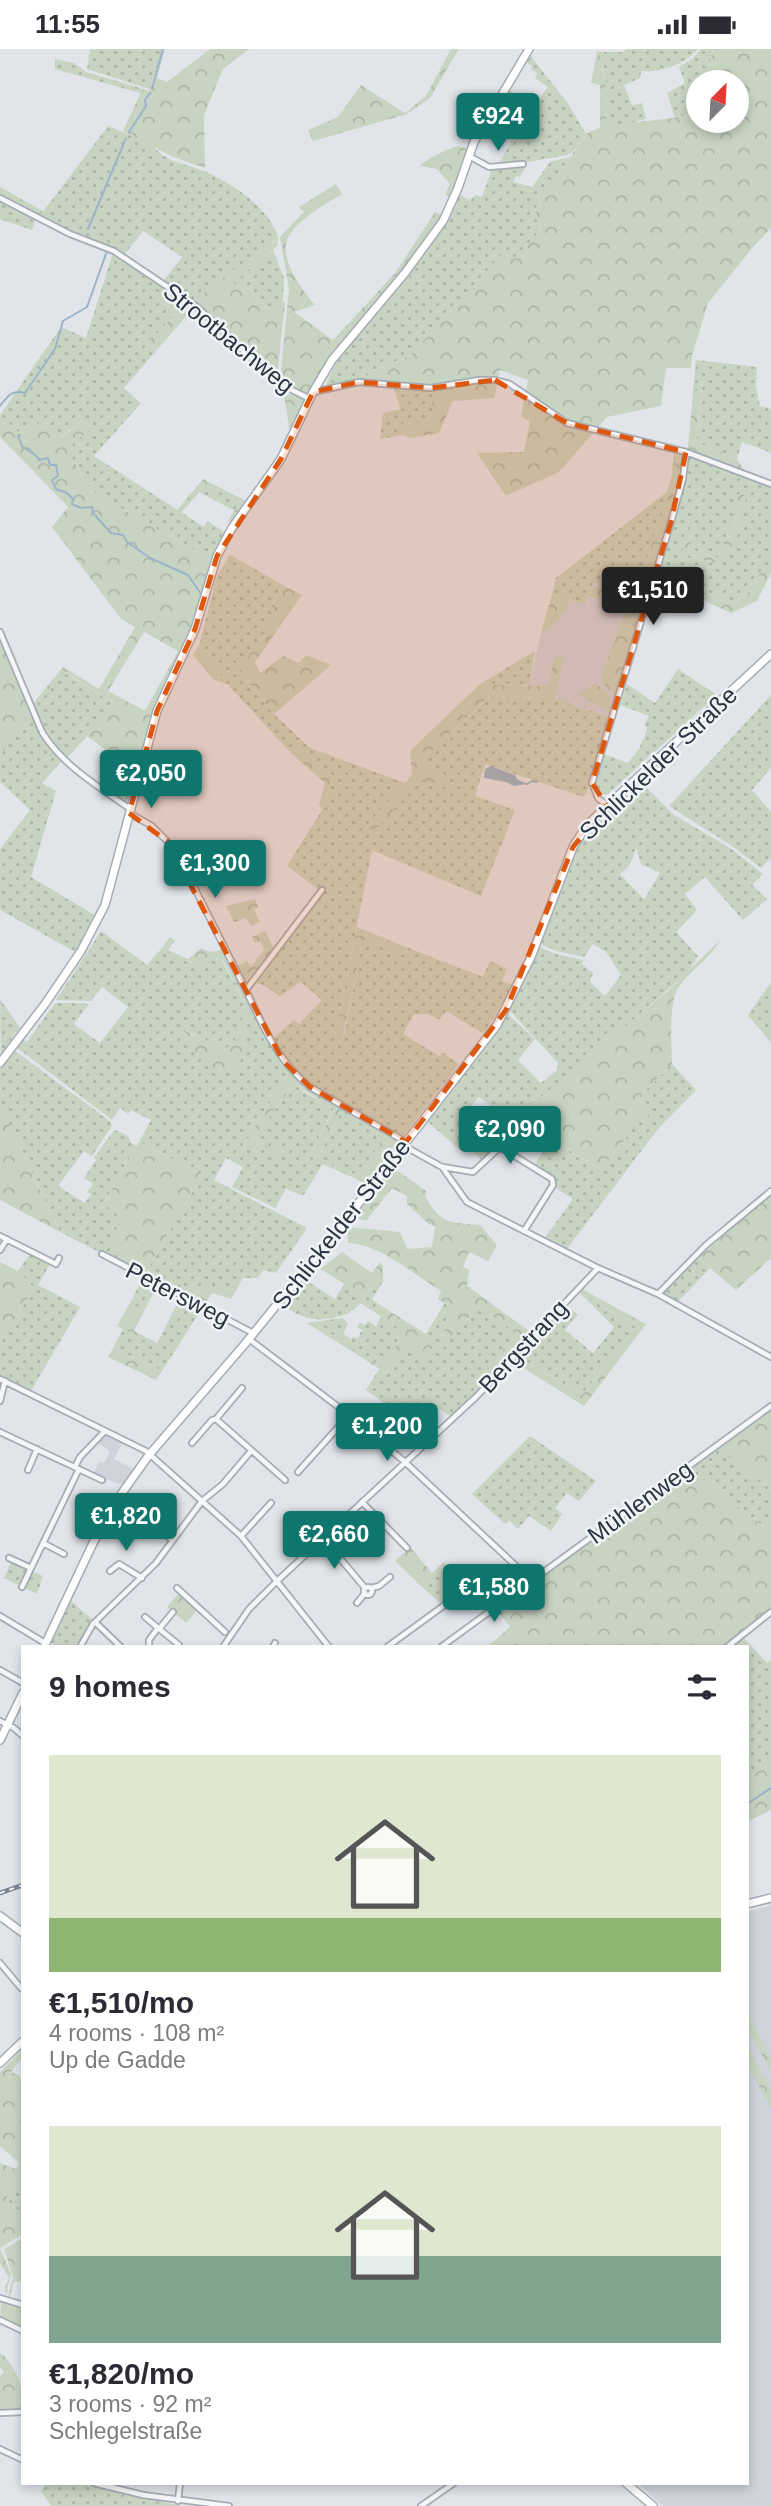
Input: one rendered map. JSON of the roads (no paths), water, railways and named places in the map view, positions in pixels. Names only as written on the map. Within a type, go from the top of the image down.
[{"type":"main road","points":[[0,1063],[45,1004],[98,921],[105,905],[158,711],[195,629],[217,556],[232,528],[281,459],[311,396],[337,354],[438,229],[450,207],[469,156],[529,49]]},
{"type":"main road","name":"Schlickelder Straße","points":[[45,1645],[94,1541],[122,1493],[149,1455],[251,1336],[483,1045],[507,1007],[531,957],[573,847],[587,825],[771,654]]},
{"type":"main road","points":[[0,1740],[4,1723],[21,1696]]},
{"type":"main road","points":[[749,1904],[771,1898]]},
{"type":"main road","points":[[0,1916],[21,1932]]},
{"type":"main road","points":[[0,2063],[21,2043]]},
{"type":"main road","points":[[628,2485],[653,2506]]},
{"type":"street","points":[[469,156],[489,167],[523,164]]},
{"type":"street","name":"Strootbachweg","points":[[0,198],[70,234],[114,251],[197,306],[278,383],[311,396]]},
{"type":"street","points":[[311,396],[359,381],[431,388],[495,380],[510,384],[567,423],[686,452],[771,484]]},
{"type":"street","points":[[607,806],[598,798],[592,783],[668,533],[681,487],[686,452]]},
{"type":"street","points":[[0,632],[50,745],[64,761],[152,826],[168,842],[189,877],[267,1035],[296,1076],[442,1167],[473,1172],[500,1147],[552,1179],[553,1185],[524,1231]]},
{"type":"street","points":[[246,990],[322,890]]},
{"type":"street","points":[[442,1167],[467,1202],[598,1268],[658,1294],[771,1357]]},
{"type":"street","points":[[658,1294],[706,1245],[771,1191]]},
{"type":"street","points":[[0,1236],[56,1264],[59,1258]]},
{"type":"street","points":[[0,1250],[7,1239]]},
{"type":"street","name":"Petersweg","points":[[102,1254],[251,1336],[405,1462],[531,1580]]},
{"type":"street","name":"Bergstrang","points":[[224,1645],[249,1609],[477,1396],[598,1268]]},
{"type":"street","points":[[0,1401],[3,1380],[146,1451],[241,1537],[327,1645]]},
{"type":"street","points":[[192,1443],[242,1388]]},
{"type":"street","name":"Mühlenweg","points":[[444,1645],[771,1406]]},
{"type":"street","points":[[298,1472],[349,1415]]},
{"type":"street","points":[[216,1419],[285,1480]]},
{"type":"street","points":[[0,1431],[102,1480]]},
{"type":"street","points":[[22,1587],[80,1457],[105,1431]]},
{"type":"street","points":[[28,1470],[37,1449]]},
{"type":"street","points":[[81,1645],[95,1622],[142,1578],[202,1501],[222,1484],[251,1451]]},
{"type":"street","points":[[362,1502],[407,1548]]},
{"type":"street","points":[[241,1537],[271,1503]]},
{"type":"street","points":[[146,1519],[173,1539]]},
{"type":"street","points":[[323,1538],[367,1590]]},
{"type":"street","points":[[43,1543],[64,1554]]},
{"type":"street","points":[[9,1558],[31,1568]]},
{"type":"street","points":[[110,1571],[119,1564],[142,1578]]},
{"type":"street","points":[[356,1603],[367,1590],[379,1587],[390,1577]]},
{"type":"street","points":[[390,1645],[474,1581]]},
{"type":"street","points":[[177,1588],[225,1632],[227,1640]]},
{"type":"street","points":[[149,1645],[149,1640],[173,1612]]},
{"type":"street","points":[[730,1645],[771,1612]]},
{"type":"street","name":"Schlickelder Straße","points":[[0,1615],[45,1645]]},
{"type":"street","points":[[145,1617],[178,1645]]},
{"type":"street","points":[[95,1622],[119,1645]]},
{"type":"street","points":[[225,1632],[234,1630]]},
{"type":"street","points":[[0,1669],[21,1682]]},
{"type":"street","points":[[4,1723],[21,1734]]},
{"type":"street","points":[[0,1963],[21,1988]]},
{"type":"street","points":[[0,2298],[21,2304]]},
{"type":"street","points":[[0,2320],[21,2330]]},
{"type":"street","points":[[0,2413],[21,2412]]},
{"type":"street","points":[[0,2449],[21,2459]]},
{"type":"street","points":[[101,2485],[178,2501],[229,2506]]},
{"type":"street","points":[[178,2501],[180,2485]]},
{"type":"street","points":[[421,2506],[451,2485]]},
{"type":"water","points":[[491,766],[515,775],[527,784],[514,786],[484,778],[485,769]]},
{"type":"waterway","points":[[152,89],[163,49]]},
{"type":"waterway","points":[[129,132],[146,106],[145,100],[150,93]]},
{"type":"waterway","points":[[88,229],[126,138]]},
{"type":"waterway","points":[[0,406],[13,393],[25,393],[55,349],[63,321],[87,307],[107,251],[103,249]]},
{"type":"waterway","points":[[20,435],[18,436],[22,446],[39,460],[48,458],[50,465],[56,465],[58,476],[52,480],[56,489],[67,493],[73,499],[72,504],[81,508],[92,507],[93,513],[111,533],[123,535],[127,542],[150,558],[188,575],[201,594]]},
{"type":"waterway","points":[[527,784],[537,782]]},
{"type":"waterway","points":[[749,1803],[771,1788]]},
{"type":"railway","points":[[0,1893],[21,1886]]}]
